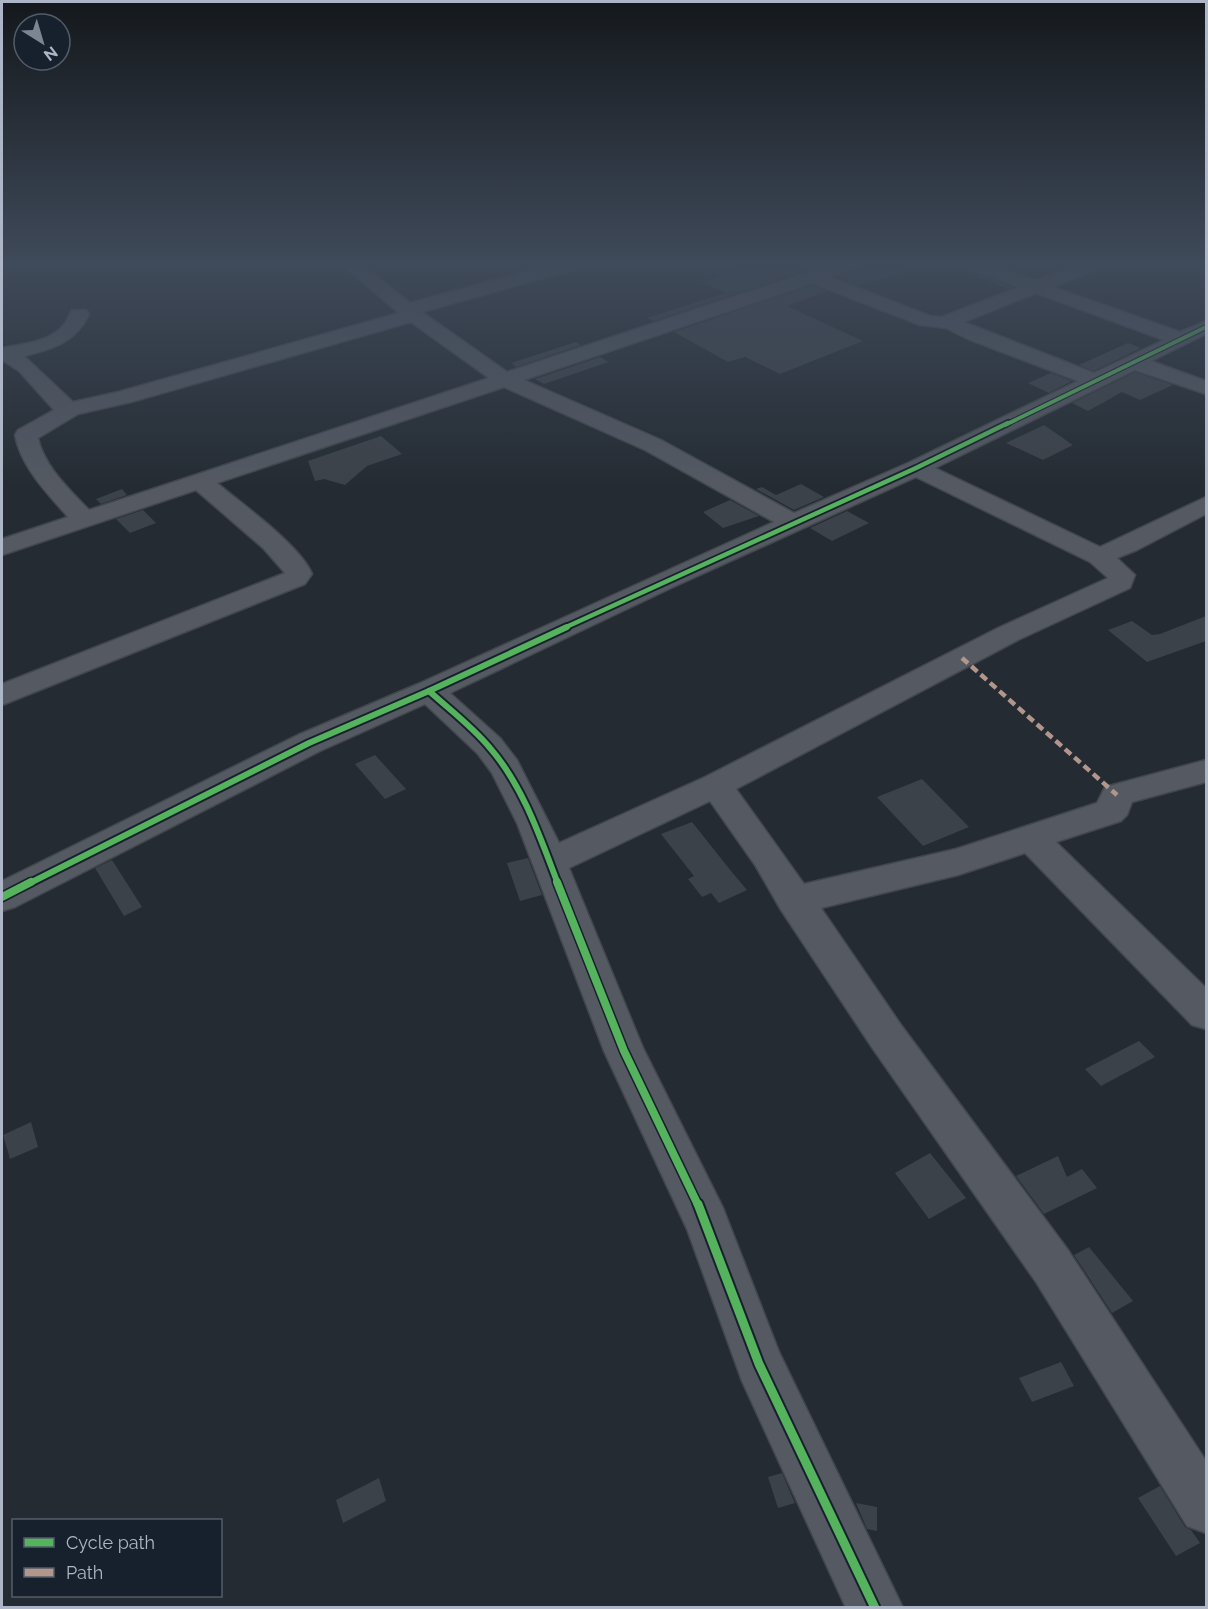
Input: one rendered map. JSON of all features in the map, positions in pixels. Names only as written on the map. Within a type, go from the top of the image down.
[{"type":"street","points":[[4,353],[40,345],[59,337]]},
{"type":"street","points":[[83,518],[59,492],[35,460],[26,435],[71,409],[123,397],[328,337]]},
{"type":"street","points":[[444,337],[504,380],[653,445],[795,524]]},
{"type":"street","points":[[2,547],[83,518],[633,337]]},
{"type":"street","points":[[980,337],[1096,381]]},
{"type":"street","points":[[1176,337],[1181,339]]},
{"type":"street","points":[[2,897],[309,743],[429,692],[662,582],[916,468],[1185,337]]},
{"type":"street","points":[[4,353],[26,367],[63,406],[71,409]]},
{"type":"street","points":[[1133,362],[1206,388]]},
{"type":"street","points":[[551,862],[716,785],[1008,634],[1121,582],[1122,575],[1099,556],[916,468]]},
{"type":"street","points":[[2,695],[296,578],[299,574],[297,569],[284,555],[200,481]]},
{"type":"street","points":[[1099,556],[1128,545],[1206,504]]},
{"type":"street","points":[[429,692],[489,746],[506,768],[534,822],[624,1051],[707,1223],[759,1364],[875,1608]]},
{"type":"street","points":[[794,900],[958,862],[1109,812],[1115,807],[1117,795],[1206,771]]},
{"type":"street","points":[[716,785],[736,811],[887,1036],[1052,1266],[1206,1507]]},
{"type":"street","points":[[1031,838],[1206,1013]]},
{"type":"building","points":[[683,337],[855,337],[863,341],[780,374],[745,357],[728,362]]},
{"type":"building","points":[[576,342],[581,345],[516,367],[511,363]]},
{"type":"building","points":[[1128,343],[1141,348],[1094,371],[1079,365]]},
{"type":"building","points":[[600,357],[609,362],[544,384],[535,379]]},
{"type":"building","points":[[1135,372],[1173,385],[1140,400],[1122,392],[1088,411],[1072,403]]},
{"type":"building","points":[[1051,373],[1072,381],[1049,393],[1028,383]]},
{"type":"building","points":[[1044,425],[1073,445],[1043,460],[1006,443]]},
{"type":"building","points":[[381,436],[402,454],[367,466],[345,485],[324,479],[315,481],[308,461]]},
{"type":"building","points":[[801,484],[824,497],[794,510],[756,489],[762,487],[776,495]]},
{"type":"building","points":[[122,489],[127,495],[101,504],[96,499]]},
{"type":"building","points":[[730,500],[759,516],[723,528],[703,512]]},
{"type":"building","points":[[143,510],[156,523],[130,533],[116,519]]},
{"type":"building","points":[[847,511],[869,523],[832,541],[810,528]]},
{"type":"building","points":[[1206,616],[1206,641],[1147,662],[1108,630],[1132,621],[1152,635],[1160,634]]},
{"type":"building","points":[[375,755],[406,789],[385,799],[355,764]]},
{"type":"building","points":[[922,779],[969,827],[923,846],[877,797]]},
{"type":"building","points":[[692,822],[747,890],[719,903],[711,893],[702,897],[688,879],[694,876],[661,834]]},
{"type":"building","points":[[528,858],[542,895],[520,901],[507,863]]},
{"type":"building","points":[[112,860],[142,907],[124,916],[95,868]]},
{"type":"building","points":[[1139,1041],[1155,1057],[1101,1086],[1085,1069]]},
{"type":"building","points":[[31,1122],[38,1147],[10,1159],[3,1135]]},
{"type":"building","points":[[930,1153],[966,1198],[929,1219],[895,1173]]},
{"type":"building","points":[[1058,1156],[1067,1177],[1082,1169],[1097,1188],[1044,1214],[1016,1176]]},
{"type":"building","points":[[1089,1247],[1133,1301],[1112,1313],[1074,1255]]},
{"type":"building","points":[[1061,1362],[1074,1386],[1032,1402],[1019,1378]]},
{"type":"building","points":[[782,1473],[795,1503],[778,1508],[768,1477]]},
{"type":"building","points":[[379,1478],[386,1501],[343,1523],[336,1500]]},
{"type":"building","points":[[1160,1486],[1185,1527],[1191,1530],[1200,1543],[1176,1556],[1138,1498]]},
{"type":"building","points":[[856,1503],[877,1507],[877,1531],[867,1529]]},
{"type":"marked path","points":[[962,658],[1117,795]]},
{"type":"cycle path","points":[[2,897],[309,743],[429,691],[662,582],[916,468],[1185,337]]},
{"type":"cycle path","points":[[429,691],[489,746],[506,768],[534,823],[624,1051],[707,1223],[759,1364],[875,1608]]}]
